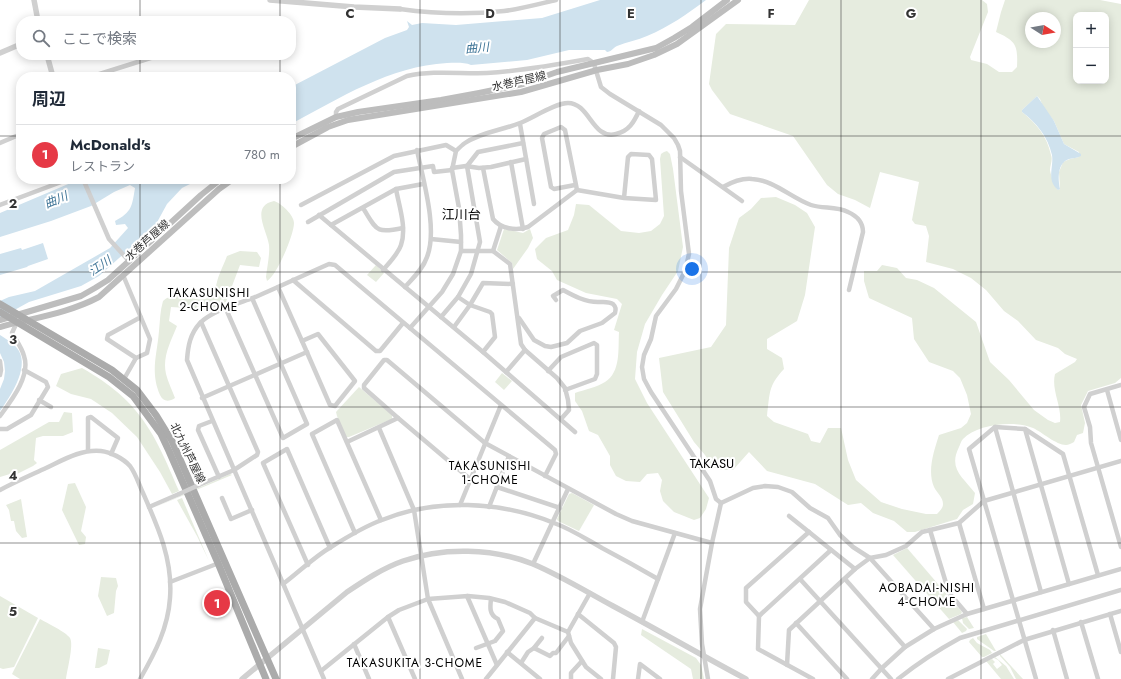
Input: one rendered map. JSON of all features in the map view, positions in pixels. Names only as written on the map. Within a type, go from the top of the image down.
[{"type":"main road","name":"水巻芦屋線","points":[[296,144],[328,127],[348,120],[521,92],[656,48],[692,26],[727,0]]},
{"type":"main road","name":"水巻芦屋線","points":[[296,137],[336,117],[358,112],[479,93],[523,84],[557,72],[628,64],[654,55],[677,44],[738,0]]},
{"type":"main road","name":"水巻芦屋線","points":[[0,326],[9,316],[81,296],[108,280],[127,259],[214,184]]},
{"type":"main road","name":"水巻芦屋線","points":[[27,319],[49,315],[87,303],[99,296],[110,288],[226,184]]},
{"type":"main road","name":"北九州芦屋線","points":[[0,304],[9,316],[109,377],[133,396],[161,434],[276,679]]},
{"type":"main road","name":"北九州芦屋線","points":[[9,316],[27,319],[112,370],[137,390],[156,415],[172,441],[222,562],[266,679]]},
{"type":"street","points":[[34,0],[37,16]]},
{"type":"street","points":[[270,0],[438,14],[506,11],[556,0]]},
{"type":"street","points":[[0,52],[16,46]]},
{"type":"street","points":[[336,117],[336,112],[338,109],[391,83],[407,76],[420,73],[486,73],[513,71],[588,59],[595,67],[601,87],[661,125],[669,132],[678,144],[681,191],[689,254],[685,271],[676,289],[656,316],[651,339],[642,367],[644,380],[710,481],[716,499],[721,503]]},
{"type":"street","points":[[48,60],[52,72]]},
{"type":"street","points":[[106,72],[144,60]]},
{"type":"street","points":[[410,328],[442,292],[453,274],[461,251],[459,208],[452,169],[456,150],[469,141],[520,124],[561,104],[569,103],[581,108],[597,128],[608,135],[620,133],[629,128],[639,111]]},
{"type":"street","points":[[520,124],[534,204]]},
{"type":"street","points":[[576,187],[565,130],[561,127],[544,134],[542,138],[551,186],[554,189],[576,187],[624,198],[656,200],[652,159],[649,155],[631,154],[628,157],[624,198]]},
{"type":"street","points":[[0,143],[16,136]]},
{"type":"street","points":[[441,317],[458,297],[471,274],[480,242],[467,166],[478,152],[523,144]]},
{"type":"street","points":[[301,205],[380,162],[394,156],[446,145],[456,150]]},
{"type":"street","points":[[405,287],[422,267],[427,258],[432,230],[417,150]]},
{"type":"street","points":[[680,157],[742,201]]},
{"type":"street","points":[[308,222],[394,172],[433,166],[434,172],[467,166],[483,168],[526,159]]},
{"type":"street","points":[[511,162],[523,229]]},
{"type":"street","points":[[483,168],[493,219],[501,226],[519,230],[531,225],[576,187]]},
{"type":"street","points":[[723,187],[732,182],[753,179],[767,182],[811,205],[824,208],[836,208],[848,212],[856,217],[864,227],[864,232],[849,290]]},
{"type":"street","points":[[0,205],[56,184]]},
{"type":"street","points":[[85,184],[110,239],[127,259]]},
{"type":"street","points":[[331,225],[396,189],[423,184]]},
{"type":"street","points":[[383,270],[397,254],[401,246],[403,236],[396,189]]},
{"type":"street","points":[[363,208],[373,225],[378,229],[386,232],[403,228]]},
{"type":"street","points":[[319,215],[383,270],[454,327],[575,432]]},
{"type":"street","points":[[493,251],[501,226]]},
{"type":"street","points":[[431,239],[461,242]]},
{"type":"street","points":[[461,251],[493,251],[510,264],[521,344],[525,350],[557,378],[565,390],[569,410],[561,419]]},
{"type":"street","points":[[324,679],[252,510],[202,398],[187,360],[190,338],[201,322],[226,309],[292,280],[330,264],[335,265],[555,450],[556,454],[545,476]]},
{"type":"street","points":[[123,275],[150,339],[147,353],[136,358],[124,379]]},
{"type":"street","points":[[292,280],[376,351],[380,351],[403,323]]},
{"type":"street","points":[[454,327],[470,305],[483,283],[513,284]]},
{"type":"street","points":[[278,287],[330,405],[335,406],[355,381],[318,334],[302,341]]},
{"type":"street","points":[[518,317],[534,340],[551,347],[567,343],[580,331],[602,323],[615,313],[616,308],[612,303],[586,301],[562,290],[553,296],[556,300]]},
{"type":"street","points":[[458,297],[470,305],[492,314],[495,337],[483,352]]},
{"type":"street","points":[[226,309],[283,438],[307,424],[252,298]]},
{"type":"street","points":[[0,416],[16,394],[24,370],[25,356],[12,333],[9,316]]},
{"type":"street","points":[[136,358],[107,340],[108,335],[141,317]]},
{"type":"street","points":[[149,507],[234,470],[257,455],[258,452],[201,322]]},
{"type":"street","points":[[548,371],[561,357],[594,343],[597,345],[597,374],[595,379],[565,390]]},
{"type":"street","points":[[506,372],[525,350]]},
{"type":"street","points":[[202,398],[307,352]]},
{"type":"street","points":[[470,479],[364,388],[364,385],[384,360],[387,360],[485,443],[616,514],[632,521],[712,543]]},
{"type":"street","points":[[0,361],[0,375]]},
{"type":"street","points":[[0,429],[7,430],[31,415],[48,387],[46,382],[24,370]]},
{"type":"street","points":[[1121,385],[1090,394],[1084,407],[1090,427],[1091,443],[1097,468],[1121,547]]},
{"type":"street","points":[[1107,390],[1121,440]]},
{"type":"street","points":[[39,400],[51,407]]},
{"type":"street","points":[[460,505],[501,405]]},
{"type":"street","points":[[88,451],[88,418],[91,417],[118,438],[111,454]]},
{"type":"street","points":[[347,442],[398,418]]},
{"type":"street","points":[[355,534],[312,434],[337,420],[381,520]]},
{"type":"street","points":[[212,421],[199,426],[198,430],[219,477]]},
{"type":"street","points":[[995,427],[1041,592]]},
{"type":"street","points":[[1036,679],[969,449],[995,427],[1025,429],[1063,454],[1098,575]]},
{"type":"street","points":[[379,428],[414,510],[428,599],[462,679]]},
{"type":"street","points":[[1025,429],[1069,584]]},
{"type":"street","points":[[308,564],[262,464],[287,449],[330,548]]},
{"type":"street","points":[[0,490],[69,458],[88,451],[101,451],[111,454],[129,465],[149,507],[165,546],[168,558],[170,582],[170,597],[165,627],[155,653],[140,679]]},
{"type":"street","points":[[489,507],[509,456]]},
{"type":"street","points":[[787,665],[789,630],[855,569],[870,558],[886,555],[906,546],[922,532],[959,523],[984,501],[1121,461]]},
{"type":"street","points":[[497,486],[560,508]]},
{"type":"street","points":[[721,503],[753,488],[772,486],[783,488],[798,497],[810,508],[828,518],[840,535],[853,547],[870,558],[934,629]]},
{"type":"street","points":[[533,564],[554,522],[568,489]]},
{"type":"street","points":[[222,498],[231,519],[252,510]]},
{"type":"street","points":[[708,679],[702,644],[700,609],[721,503]]},
{"type":"street","points":[[283,584],[330,548],[381,520],[414,510],[445,505],[489,507],[527,513],[554,522],[575,532],[658,579]]},
{"type":"street","points":[[789,516],[855,569]]},
{"type":"street","points":[[959,523],[984,609]]},
{"type":"street","points":[[930,530],[949,593],[967,614]]},
{"type":"street","points":[[809,532],[746,588],[746,602],[759,616],[758,649],[807,678],[813,679]]},
{"type":"street","points":[[642,622],[675,533]]},
{"type":"street","points":[[759,616],[831,550]]},
{"type":"street","points":[[242,679],[347,592],[365,579],[403,561],[422,556],[478,551],[511,557],[533,564],[590,593],[746,679]]},
{"type":"street","points":[[170,582],[222,562]]},
{"type":"street","points":[[872,679],[905,647],[934,629],[967,614],[1121,569]]},
{"type":"street","points":[[800,579],[891,679]]},
{"type":"street","points":[[844,579],[905,647]]},
{"type":"street","points":[[898,679],[912,667],[960,638],[1121,590]]},
{"type":"street","points":[[534,648],[550,656],[556,652],[568,634],[590,593]]},
{"type":"street","points":[[467,596],[497,665]]},
{"type":"street","points":[[321,671],[388,617],[399,610],[428,599],[467,596],[505,602],[530,613],[535,618],[568,634],[571,643],[586,667],[601,679]]},
{"type":"street","points":[[476,648],[495,641],[503,631],[498,619],[494,617],[490,608],[491,599]]},
{"type":"street","points":[[948,679],[1024,640],[1053,630],[1121,611]]},
{"type":"street","points":[[578,614],[614,643],[616,647],[613,679]]},
{"type":"street","points":[[1110,614],[1121,652]]},
{"type":"street","points":[[388,617],[415,679]]},
{"type":"street","points":[[486,679],[535,618]]},
{"type":"street","points":[[1081,622],[1098,679]]},
{"type":"street","points":[[796,623],[847,679]]},
{"type":"street","points":[[1053,630],[1067,679]]},
{"type":"street","points":[[521,663],[528,652],[534,648],[542,638]]},
{"type":"street","points":[[354,644],[369,679]]},
{"type":"street","points":[[507,652],[540,679]]},
{"type":"street","points":[[571,679],[571,674],[582,661]]},
{"type":"street","points":[[638,679],[640,664],[660,679]]},
{"type":"shaded area","points":[[809,0],[982,0],[987,4],[988,12],[970,57],[971,60],[987,64],[999,72],[1012,72],[1017,67],[1016,49],[1012,41],[996,32],[1005,0],[1100,0],[1121,4],[1121,378],[1115,383],[1088,391],[1081,405],[1085,423],[1083,433],[1077,435],[1074,442],[1069,444],[1066,445],[1058,443],[1033,428],[1016,424],[986,427],[969,434],[963,439],[956,455],[956,467],[958,472],[975,493],[973,504],[963,510],[957,519],[915,532],[907,532],[894,521],[873,513],[861,503],[848,505],[815,484],[767,471],[749,452],[733,470],[719,470],[712,466],[694,442],[663,392],[659,358],[711,347],[726,325],[729,248],[739,218],[751,209],[761,198],[776,197],[795,205],[807,213],[815,227],[805,295],[797,321],[767,339],[767,349],[782,358],[784,369],[772,385],[769,396],[767,416],[774,422],[808,434],[811,441],[820,443],[828,428],[841,428],[848,460],[856,480],[881,502],[902,509],[926,514],[937,514],[943,504],[942,499],[932,481],[931,468],[933,454],[939,435],[961,428],[967,423],[971,414],[967,395],[960,378],[953,371],[929,362],[914,339],[912,318],[869,298],[864,281],[864,271],[877,271],[882,265],[897,268],[906,278],[917,280],[934,288],[976,322],[990,362],[1009,380],[1034,410],[1055,423],[1060,422],[1060,410],[1054,386],[1055,374],[1075,362],[1077,359],[1065,354],[1058,348],[1036,340],[1018,321],[1004,311],[986,290],[971,278],[953,269],[926,262],[929,236],[926,226],[915,224],[912,220],[919,182],[880,172],[870,208],[855,200],[838,194],[827,185],[793,136],[730,114],[709,84],[716,34],[726,24],[795,25]],"holes":[[[1037,96],[1043,107],[1054,121],[1064,144],[1079,152],[1079,157],[1063,162],[1059,172],[1060,189],[1058,190],[1050,172],[1052,157],[1047,142],[1040,130],[1022,112],[1022,110]]]},
{"type":"shaded area","points":[[667,151],[670,154],[673,169],[683,247],[678,271],[645,324],[637,352],[635,379],[647,403],[709,498],[706,509],[700,518],[694,520],[674,512],[663,501],[660,491],[662,480],[658,473],[647,474],[640,482],[626,481],[616,476],[610,465],[610,456],[598,435],[589,431],[582,411],[575,401],[575,393],[602,384],[610,378],[614,372],[618,360],[619,332],[614,330],[622,304],[617,299],[586,293],[557,280],[552,271],[537,259],[535,249],[546,238],[568,230],[574,215],[576,204],[589,205],[621,231],[639,233],[651,231],[660,224],[664,216],[660,159],[661,154]]},
{"type":"shaded area","points":[[274,201],[287,210],[292,216],[294,223],[291,236],[280,263],[267,281],[266,277],[269,245],[261,213],[267,204]]},
{"type":"shaded area","points":[[504,229],[523,233],[530,229],[533,238],[528,248],[513,269],[512,263],[497,250]]},
{"type":"shaded area","points":[[240,251],[257,252],[261,258],[259,267],[240,265],[226,302],[206,311],[204,309],[171,307],[169,321],[177,326],[166,355],[165,368],[175,398],[168,401],[164,400],[160,395],[155,379],[155,363],[163,301],[169,297],[175,296],[196,299],[208,298],[214,292],[227,256]]},
{"type":"shaded area","points":[[376,265],[384,273],[376,282],[367,275]]},
{"type":"shaded area","points":[[82,368],[102,380],[132,406],[153,435],[179,491],[172,494],[160,472],[137,437],[112,413],[91,399],[71,394],[56,386],[61,374]]},
{"type":"shaded area","points":[[502,373],[512,381],[504,390],[495,382]]},
{"type":"shaded area","points":[[359,387],[392,415],[392,419],[346,437],[336,412]]},
{"type":"shaded area","points":[[64,412],[72,413],[73,432],[63,436],[43,436],[36,438],[34,460],[37,463],[17,474],[10,474],[0,477],[0,450],[49,422],[59,422]]},
{"type":"shaded area","points":[[230,474],[232,475],[153,508]]},
{"type":"shaded area","points":[[75,483],[86,507],[81,531],[86,537],[85,544],[79,545],[62,510],[68,484]]},
{"type":"shaded area","points":[[572,493],[594,505],[579,531],[558,521],[557,519],[569,494]]},
{"type":"shaded area","points":[[182,498],[209,561],[177,500]]},
{"type":"shaded area","points":[[21,499],[27,537],[22,538],[16,531],[14,521],[11,521],[9,510],[6,505]]},
{"type":"shaded area","points":[[907,548],[962,612],[961,614],[949,619],[893,555]]},
{"type":"shaded area","points":[[101,577],[116,578],[118,586],[116,591],[114,613],[107,616],[98,596]]},
{"type":"shaded area","points":[[0,596],[38,618],[14,667],[3,669],[0,668]]},
{"type":"shaded area","points":[[967,617],[974,628],[969,629],[963,623],[962,618]]},
{"type":"shaded area","points":[[40,619],[61,630],[70,638],[71,652],[66,679],[20,679],[12,674]]},
{"type":"shaded area","points":[[958,620],[967,629],[962,633],[953,622]]},
{"type":"shaded area","points":[[642,629],[696,658],[701,665],[704,679],[693,679],[691,669],[641,635]]},
{"type":"shaded area","points":[[986,634],[996,651],[977,639],[977,637]]},
{"type":"shaded area","points":[[973,638],[977,643],[990,650],[992,653],[982,657],[969,642]]},
{"type":"shaded area","points":[[98,648],[110,650],[107,664],[99,668],[95,668]]},
{"type":"shaded area","points":[[1000,654],[1023,679],[1016,679],[1010,667],[1000,656]]},
{"type":"shaded area","points":[[995,657],[1006,666],[1014,679],[1001,679],[986,661],[992,659],[995,662],[993,664],[997,669],[1002,665],[994,658]]},
{"type":"water","name":"曲川","points":[[600,0],[706,0],[663,29],[617,46],[608,52],[605,50],[569,50],[527,60],[471,65],[465,63],[447,63],[426,65],[405,70],[366,85],[296,121],[296,84],[385,38],[407,30],[409,27],[407,21],[412,25],[422,23],[456,25],[542,18]]},
{"type":"water","points":[[1037,96],[1054,121],[1064,144],[1081,154],[1081,156],[1069,159],[1062,164],[1059,172],[1060,189],[1058,190],[1054,186],[1051,178],[1052,155],[1048,142],[1037,125],[1022,112],[1022,110]]},
{"type":"water","points":[[68,184],[190,184],[182,188],[167,204],[155,226],[141,241],[137,242],[99,276],[81,286],[29,302],[0,318],[0,301],[9,297],[35,291],[110,248],[128,228],[125,224],[116,225],[115,221],[125,215],[130,208],[135,188],[130,185],[114,192],[91,206],[51,221],[0,237],[0,213]]},
{"type":"water","points":[[43,243],[48,259],[0,275],[0,254],[21,248],[22,250]]},
{"type":"water","points":[[0,335],[17,348],[22,366],[13,391],[0,411],[0,389],[5,371],[4,362],[0,353]]},
{"type":"place","name":"McDonald's","points":[[217,603]]},
{"type":"district","name":"江川台","points":[[461,214]]},
{"type":"district","name":"TAKASUNISHI 2-CHOME","points":[[209,300]]},
{"type":"district","name":"TAKASU","points":[[712,463]]},
{"type":"district","name":"TAKASUNISHI 1-CHOME","points":[[490,473]]},
{"type":"district","name":"AOBADAI-NISHI 4-CHOME","points":[[927,595]]},
{"type":"district","name":"TAKASUKITA 3-CHOME","points":[[415,663]]},
{"type":"water label","name":"江川","points":[[100,266]]}]
